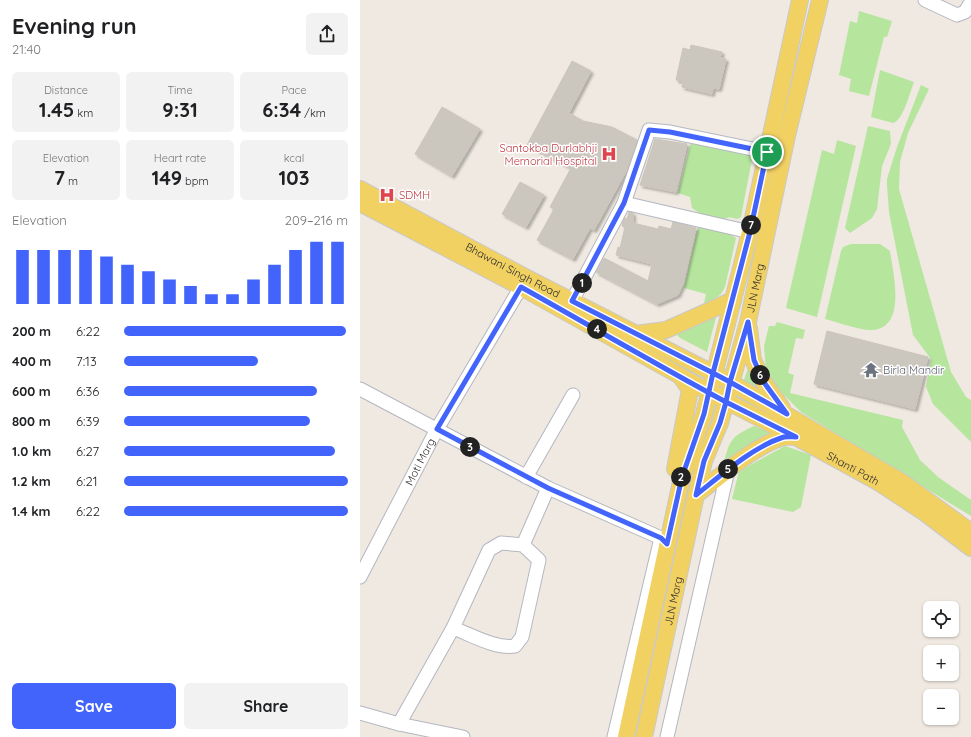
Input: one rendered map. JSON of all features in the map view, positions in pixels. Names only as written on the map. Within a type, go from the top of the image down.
[{"type":"main road","name":"JLN Marg","points":[[626,737],[664,541],[682,477],[704,414],[713,373],[733,300],[750,232],[800,0]]},
{"type":"main road","name":"JLN Marg","points":[[644,737],[704,461],[720,423],[730,382],[748,322],[787,136],[820,0]]},
{"type":"main road","name":"Bhawani Singh Road","points":[[360,189],[572,301],[730,382],[902,482],[971,532]]},
{"type":"main road","name":"Bhawani Singh Road","points":[[360,202],[521,287],[677,373],[726,402]]},
{"type":"main road","points":[[636,334],[666,330],[733,300]]},
{"type":"main road","points":[[748,322],[754,360],[763,381],[787,414]]},
{"type":"main road","points":[[664,541],[690,402],[690,390],[687,384],[677,373]]},
{"type":"main road","name":"Shanti Path","points":[[726,402],[796,437],[878,482],[925,513],[971,548]]},
{"type":"main road","points":[[696,495],[728,470],[767,444],[782,437],[796,437]]},
{"type":"street","points":[[924,0],[957,15],[965,12],[971,2]]},
{"type":"street","points":[[572,301],[624,203],[649,130],[670,132],[767,152]]},
{"type":"street","points":[[624,203],[750,232]]},
{"type":"street","name":"Moti Marg","points":[[360,577],[437,429],[521,287]]},
{"type":"street","points":[[360,389],[526,477],[664,541],[614,737]]},
{"type":"street","points":[[526,477],[573,395]]},
{"type":"street","points":[[667,737],[728,470]]},
{"type":"street","points":[[522,545],[548,488]]},
{"type":"street","points":[[399,724],[453,628],[489,550],[501,543],[522,545],[539,560],[522,637],[515,646],[508,647],[494,644],[453,628]]},
{"type":"street","points":[[360,713],[399,724],[463,737]]},
{"type":"green space","points":[[859,11],[892,21],[887,37],[884,37],[869,96],[849,91],[851,79],[839,75],[850,21],[857,23]]},
{"type":"green space","points":[[880,70],[914,82],[903,112],[897,121],[893,123],[871,117]]},
{"type":"green space","points":[[921,85],[929,89],[908,133],[900,162],[899,189],[951,372],[966,397],[971,400],[971,442],[933,404],[926,387],[931,359],[913,335],[889,212],[887,179],[897,147]]},
{"type":"green space","points":[[868,126],[890,131],[891,144],[882,166],[877,209],[872,218],[850,233],[845,228]]},
{"type":"green space","points":[[837,140],[856,146],[817,317],[786,308],[822,150],[834,154]]},
{"type":"green space","points":[[691,142],[753,154],[741,217],[737,219],[729,217],[725,219],[702,215],[692,208],[690,197],[678,193]]},
{"type":"green space","points":[[699,223],[724,231],[736,238],[725,287],[721,294],[703,308],[706,294],[684,288]]},
{"type":"green space","points":[[851,244],[880,244],[890,251],[895,285],[895,298],[894,309],[890,319],[884,327],[868,330],[825,319],[841,251],[843,247]]},
{"type":"green space","points":[[717,313],[707,352],[680,338],[676,334]]},
{"type":"green space","points":[[777,322],[805,330],[803,339],[796,338],[788,373],[794,375],[790,393],[903,420],[902,427],[920,460],[938,477],[971,500],[971,516],[801,412],[777,388],[766,371],[764,346],[769,326],[775,326]]},
{"type":"green space","points":[[750,362],[768,402],[744,380]]},
{"type":"green space","points":[[754,426],[776,434],[724,463],[730,444],[736,436]]},
{"type":"green space","points":[[785,446],[811,455],[801,507],[793,512],[732,499],[739,471]]},
{"type":"building","points":[[691,45],[722,52],[720,58],[726,59],[719,89],[713,88],[712,94],[682,87],[683,81],[676,80],[683,48],[690,50]]},
{"type":"building","points":[[572,61],[591,71],[569,113],[583,121],[612,127],[637,140],[628,168],[594,230],[590,228],[573,259],[537,240],[554,209],[550,207],[571,168],[527,145]]},
{"type":"building","points":[[442,107],[480,129],[452,176],[415,154]]},
{"type":"building","points":[[655,139],[687,144],[676,192],[640,185]]},
{"type":"building","points":[[520,182],[544,195],[526,227],[502,214]]},
{"type":"building","points":[[629,212],[633,213],[633,223],[658,229],[659,226],[671,229],[673,222],[696,228],[683,284],[678,295],[657,304],[596,272],[604,258],[648,281],[652,264],[616,255],[618,247],[620,248],[625,227],[622,226],[623,222],[625,218],[627,219]]},
{"type":"building","name":"Birla Mandir","points":[[827,331],[928,357],[915,409],[814,384]]},
{"type":"place","name":"Santokba Durlabhji Memorial Hospital","points":[[609,154]]},
{"type":"place","name":"SDMH","points":[[387,195]]},
{"type":"place","name":"Birla Mandir","points":[[871,370]]},
{"type":"route","points":[[767,152],[670,132],[649,130],[624,203],[572,301],[713,373],[709,392],[704,414],[682,477],[667,544],[661,538],[548,488],[437,429],[521,287],[677,373],[709,392],[726,402],[720,423],[704,461],[696,495],[728,470],[767,444],[782,437],[796,437],[726,402],[730,382],[787,414],[763,381],[754,360],[748,322],[730,382],[713,373],[750,232],[767,152]]}]
